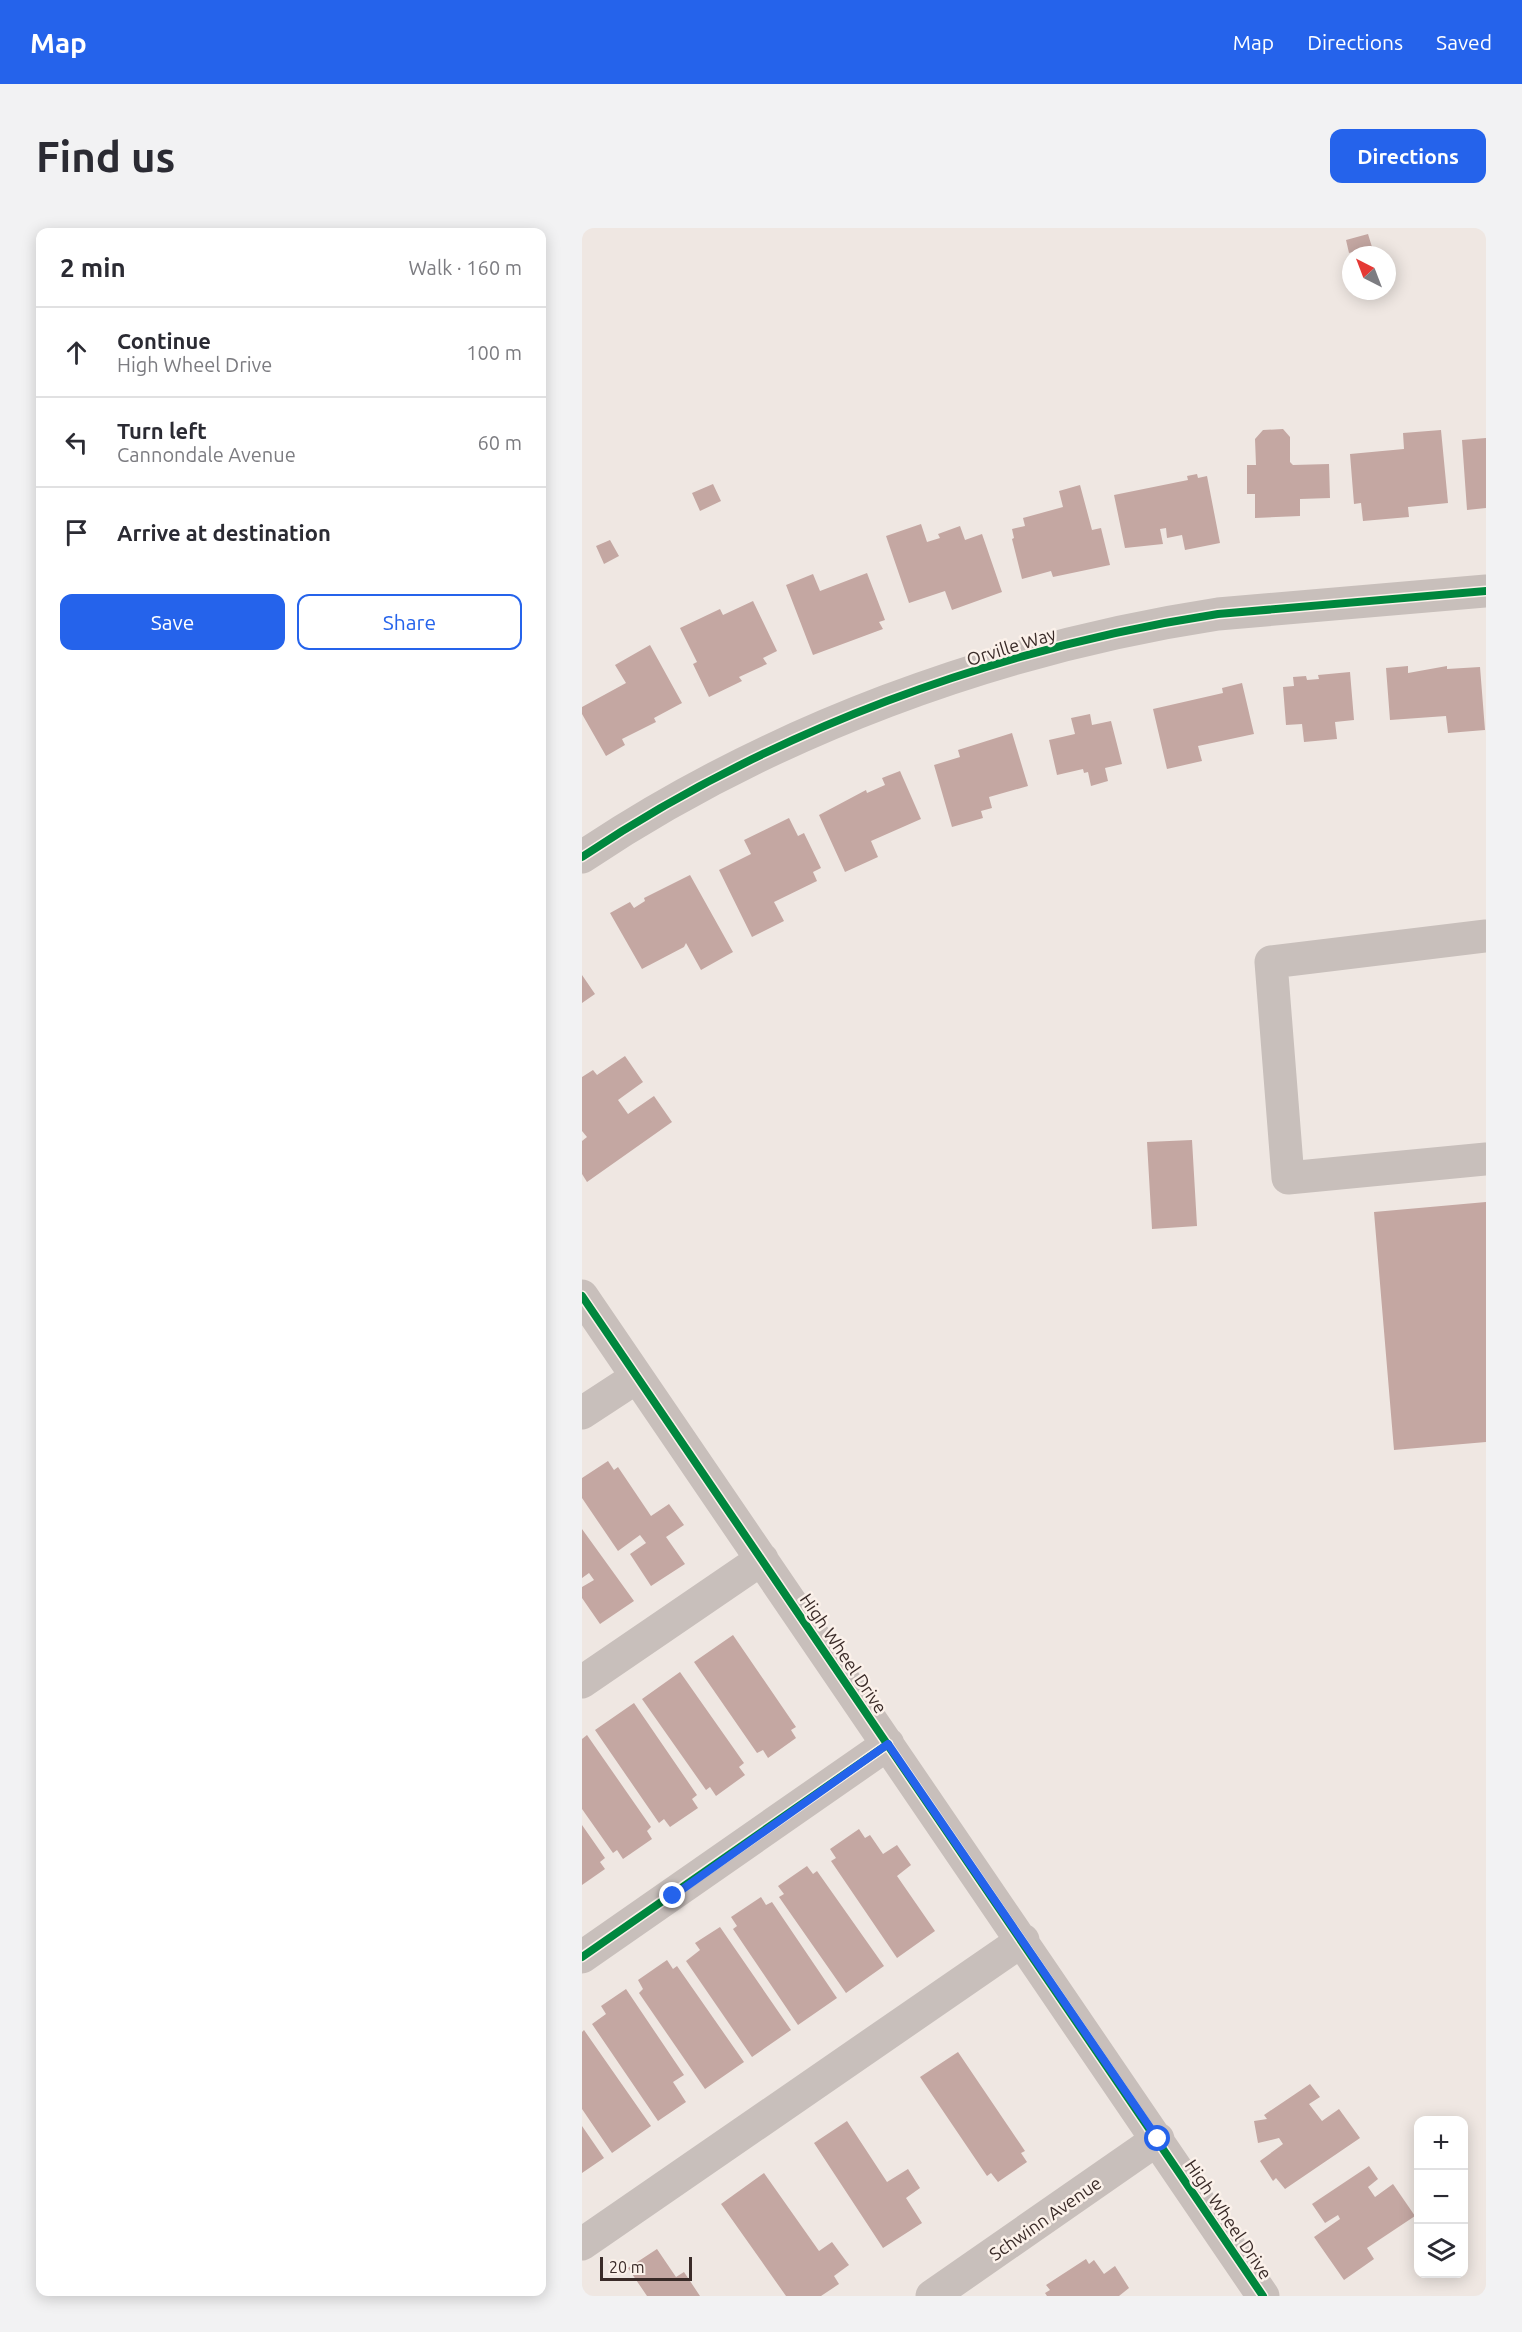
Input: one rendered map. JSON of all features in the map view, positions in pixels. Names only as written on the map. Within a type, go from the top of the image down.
[{"type":"street","name":"Orville Way","points":[[582,857],[620,832],[724,774],[834,723],[891,700],[1007,661],[1163,623],[1218,614],[1486,591]]},
{"type":"street","points":[[1486,936],[1271,962],[1288,1178],[1486,1159]]},
{"type":"street","name":"High Wheel Drive","points":[[582,1296],[1023,1940],[1263,2296]]},
{"type":"street","points":[[582,1413],[637,1377]]},
{"type":"street","points":[[582,1682],[762,1559]]},
{"type":"street","points":[[582,1957],[888,1744]]},
{"type":"street","points":[[582,2244],[1023,1940]]},
{"type":"street","name":"Schwinn Avenue","points":[[932,2296],[1158,2139]]},
{"type":"building","points":[[1368,234],[1372,246],[1347,246],[1346,240]]},
{"type":"building","points":[[1283,429],[1290,437],[1290,462],[1293,465],[1329,464],[1330,498],[1300,499],[1300,516],[1255,518],[1255,494],[1247,494],[1247,465],[1256,465],[1255,439],[1263,430]]},
{"type":"building","points":[[1441,430],[1448,503],[1408,507],[1409,517],[1363,521],[1361,503],[1354,504],[1350,454],[1404,449],[1403,433]]},
{"type":"building","points":[[1486,438],[1486,508],[1467,510],[1462,440]]},
{"type":"building","points":[[1197,474],[1198,478],[1207,476],[1220,543],[1185,550],[1182,535],[1167,538],[1166,528],[1160,529],[1163,544],[1125,548],[1114,495],[1188,480],[1187,476]]},
{"type":"building","points":[[713,484],[721,501],[700,511],[692,493]]},
{"type":"building","points":[[1080,485],[1092,530],[1101,528],[1110,565],[1053,577],[1051,571],[1022,579],[1012,539],[1014,538],[1012,529],[1025,526],[1023,518],[1063,507],[1059,491]]},
{"type":"building","points":[[921,524],[927,542],[940,538],[938,534],[960,526],[965,540],[982,534],[1002,592],[952,610],[945,591],[909,603],[886,536]]},
{"type":"building","points":[[610,540],[619,556],[604,564],[596,546]]},
{"type":"building","points":[[867,573],[885,620],[879,622],[883,629],[813,655],[786,585],[813,574],[820,591]]},
{"type":"building","points":[[753,601],[777,651],[763,658],[767,664],[739,677],[742,681],[709,697],[693,664],[697,662],[680,628],[720,609],[723,615]]},
{"type":"building","points":[[650,645],[682,703],[654,718],[656,722],[622,739],[625,745],[606,756],[582,714],[582,707],[626,683],[615,665]]},
{"type":"building","points":[[1408,666],[1408,673],[1447,666],[1447,669],[1480,667],[1485,730],[1448,733],[1446,716],[1390,720],[1386,668]]},
{"type":"building","points":[[1350,672],[1354,720],[1335,722],[1337,739],[1304,742],[1302,724],[1286,725],[1283,687],[1294,686],[1293,677],[1306,676],[1307,680],[1319,679],[1318,675]]},
{"type":"building","points":[[1242,683],[1254,734],[1198,746],[1202,761],[1167,769],[1153,709],[1223,693],[1222,688]]},
{"type":"building","points":[[1090,714],[1092,725],[1111,721],[1122,764],[1105,768],[1108,781],[1091,786],[1088,772],[1084,773],[1083,769],[1057,775],[1049,740],[1075,734],[1071,718]]},
{"type":"building","points":[[1012,733],[1028,786],[989,797],[992,808],[981,811],[983,818],[952,827],[934,765],[960,757],[958,750]]},
{"type":"building","points":[[900,771],[921,819],[871,841],[878,857],[845,872],[819,815],[866,790],[867,793],[885,785],[882,778]]},
{"type":"building","points":[[789,818],[798,836],[804,833],[821,868],[813,872],[817,881],[774,902],[784,921],[752,937],[719,870],[751,854],[744,840]]},
{"type":"building","points":[[690,875],[733,952],[701,970],[686,943],[684,947],[642,969],[610,913],[630,902],[634,908],[645,901],[644,898]]},
{"type":"building","points":[[582,975],[595,994],[582,1003]]},
{"type":"building","points":[[625,1056],[643,1082],[618,1100],[628,1114],[654,1096],[672,1122],[587,1182],[582,1174],[582,1141],[587,1137],[582,1131],[582,1077],[593,1070],[597,1075]]},
{"type":"building","points":[[1192,1140],[1197,1226],[1152,1229],[1147,1142]]},
{"type":"building","points":[[1486,1202],[1486,1442],[1394,1450],[1374,1212]]},
{"type":"building","points":[[608,1461],[614,1470],[618,1467],[651,1516],[669,1504],[684,1525],[666,1537],[685,1564],[651,1586],[630,1554],[646,1543],[640,1535],[618,1551],[582,1498],[582,1478]]},
{"type":"building","points":[[582,1529],[634,1601],[600,1624],[582,1598],[582,1587],[594,1580],[589,1573],[582,1578]]},
{"type":"building","points":[[733,1635],[796,1727],[791,1730],[796,1738],[768,1758],[763,1750],[757,1753],[694,1662]]},
{"type":"building","points":[[680,1672],[744,1763],[739,1767],[745,1775],[716,1796],[710,1787],[706,1790],[642,1699]]},
{"type":"building","points":[[634,1703],[697,1795],[692,1799],[698,1808],[670,1827],[664,1819],[659,1823],[595,1730]]},
{"type":"building","points":[[587,1735],[651,1827],[647,1831],[652,1839],[623,1859],[617,1850],[613,1853],[582,1809],[582,1739]]},
{"type":"building","points":[[582,1825],[605,1858],[600,1862],[605,1869],[582,1885]]},
{"type":"building","points":[[859,1829],[865,1838],[870,1835],[883,1854],[897,1845],[911,1865],[897,1876],[935,1931],[897,1958],[831,1861],[836,1858],[830,1849]]},
{"type":"building","points":[[807,1866],[813,1874],[817,1871],[884,1966],[846,1993],[779,1897],[784,1894],[778,1886]]},
{"type":"building","points":[[761,1897],[766,1905],[772,1902],[837,1998],[798,2025],[733,1929],[737,1926],[731,1917]]},
{"type":"building","points":[[720,1927],[791,2030],[752,2057],[686,1961],[700,1950],[695,1943]]},
{"type":"building","points":[[667,1960],[673,1969],[677,1966],[744,2062],[705,2089],[639,1993],[643,1989],[638,1980]]},
{"type":"building","points":[[626,1989],[684,2075],[673,2082],[686,2102],[658,2121],[592,2024],[606,2014],[601,2006]]},
{"type":"building","points":[[584,2030],[651,2126],[612,2153],[582,2109],[582,2032]]},
{"type":"building","points":[[958,2052],[1025,2151],[1021,2153],[1027,2162],[998,2182],[991,2173],[987,2176],[920,2077]]},
{"type":"building","points":[[1310,2084],[1320,2097],[1309,2104],[1322,2121],[1339,2109],[1360,2138],[1285,2189],[1276,2178],[1273,2181],[1260,2161],[1283,2144],[1279,2138],[1258,2143],[1254,2121],[1267,2119],[1264,2115]]},
{"type":"building","points":[[847,2121],[887,2182],[908,2169],[920,2188],[906,2198],[922,2223],[883,2248],[814,2143]]},
{"type":"building","points":[[582,2126],[604,2158],[582,2173]]},
{"type":"building","points":[[1369,2166],[1378,2179],[1368,2187],[1375,2197],[1393,2184],[1414,2217],[1367,2248],[1374,2259],[1344,2280],[1314,2237],[1340,2219],[1338,2215],[1325,2223],[1312,2204]]},
{"type":"building","points":[[764,2173],[819,2251],[832,2242],[849,2265],[834,2276],[839,2284],[821,2296],[786,2296],[721,2204]]},
{"type":"building","points":[[657,2249],[676,2277],[684,2272],[700,2296],[647,2296],[628,2268]]},
{"type":"building","points":[[1086,2259],[1089,2264],[1094,2260],[1104,2274],[1115,2266],[1129,2288],[1119,2296],[1047,2296],[1045,2293],[1050,2290],[1046,2285]]},
{"type":"cycle path","points":[[582,857],[654,812],[729,771],[807,734],[887,701],[968,673],[1051,649],[1134,629],[1218,614],[1486,591]]},
{"type":"cycle path","points":[[582,1296],[1263,2296]]},
{"type":"cycle path","points":[[582,1957],[888,1744]]},
{"type":"route","points":[[673,1896],[888,1744],[1158,2139]]}]
